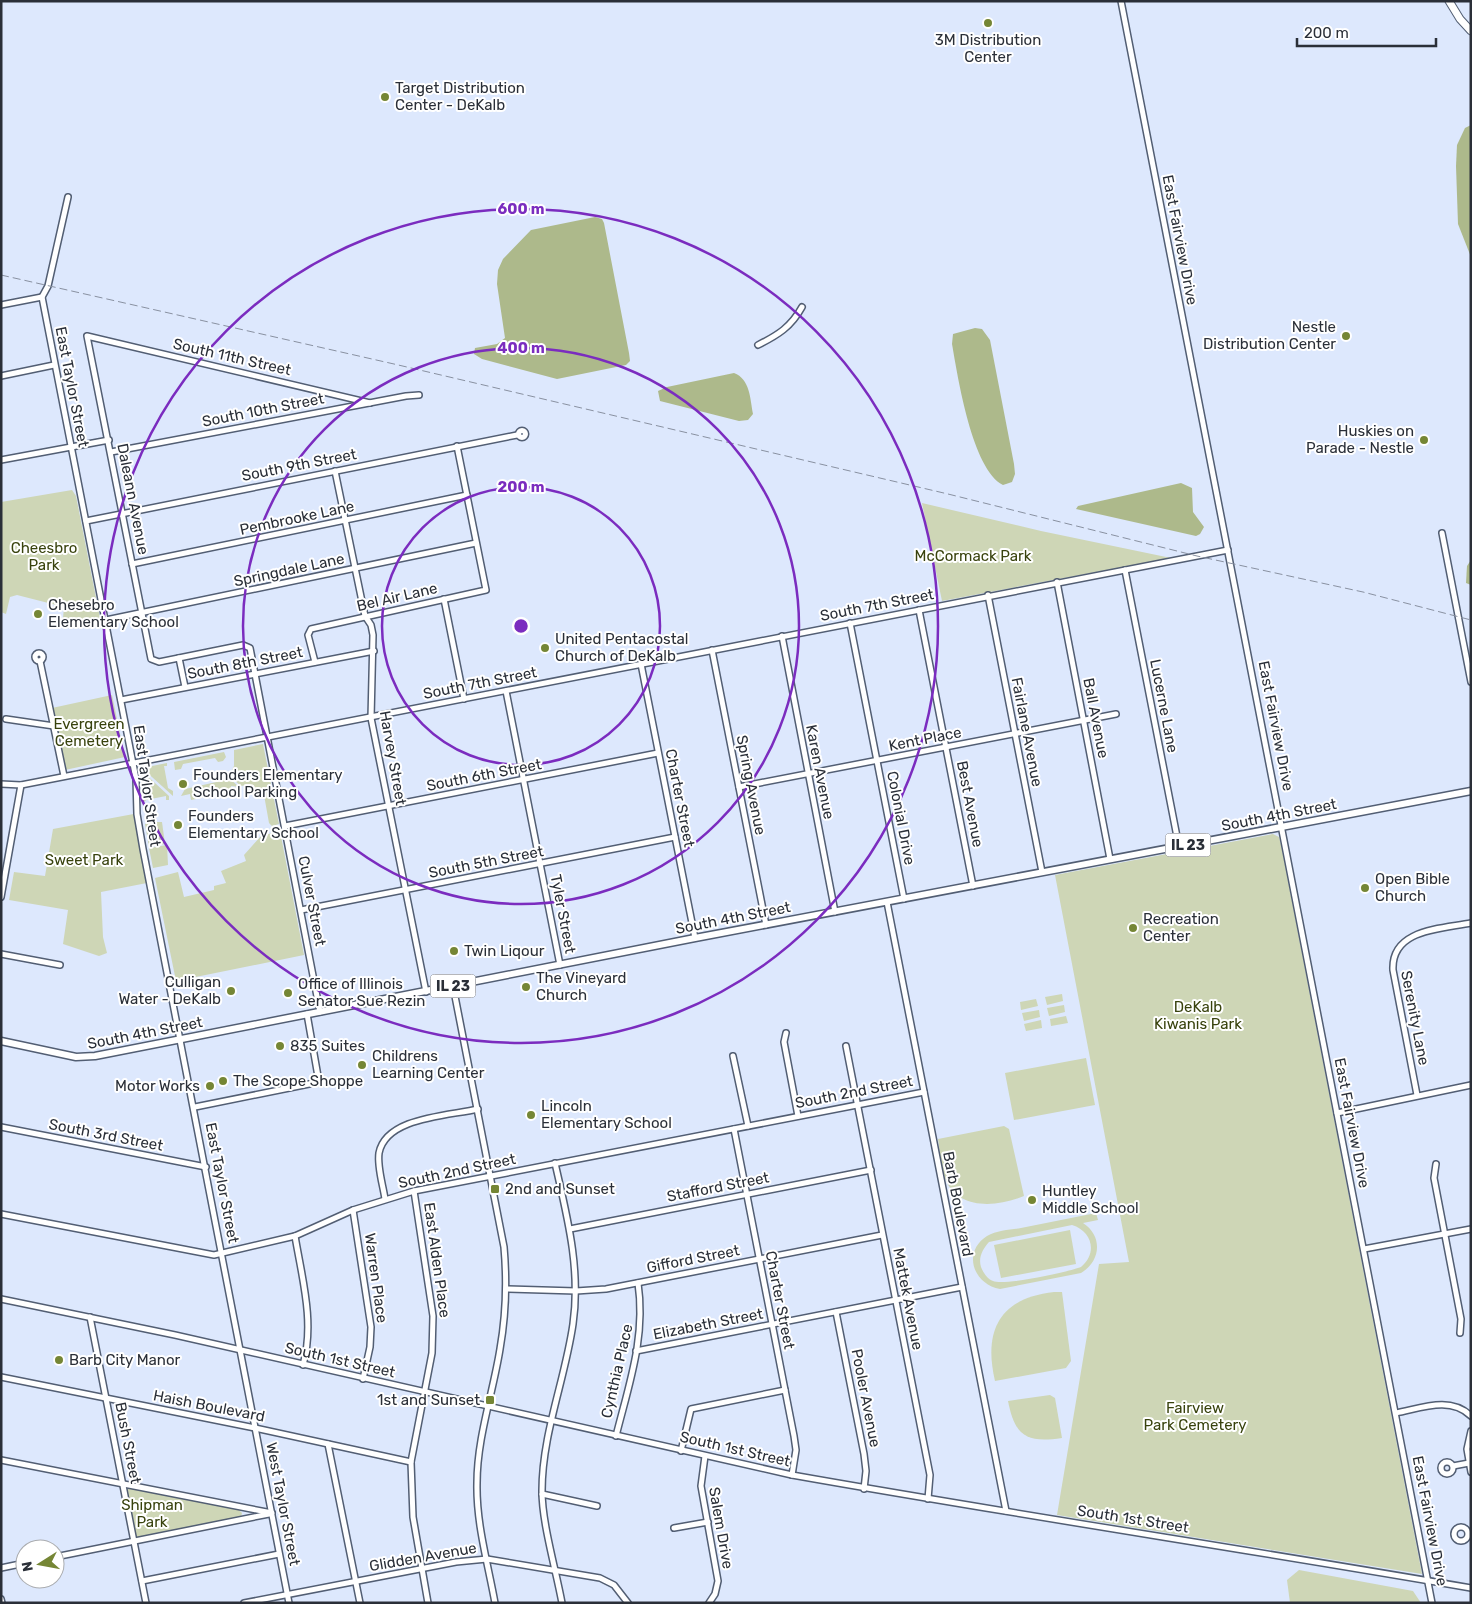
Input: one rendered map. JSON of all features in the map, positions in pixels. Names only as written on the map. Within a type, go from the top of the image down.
[{"type":"highway","points":[[1449,1],[1460,19],[1471,31]]},
{"type":"highway","points":[[1454,1],[1471,25]]},
{"type":"main road","name":"South 4th Street","points":[[1,1042],[82,1058],[695,938],[1471,791]]},
{"type":"street","name":"East Fairview Drive","points":[[1121,1],[1432,1603]]},
{"type":"street","points":[[1,305],[42,298],[48,286],[68,197]]},
{"type":"street","name":"East Taylor Street","points":[[42,298],[133,763],[136,779],[137,814],[195,1107],[240,1350]]},
{"type":"street","points":[[758,345],[781,334],[795,320],[802,307]]},
{"type":"street","name":"South 11th Street","points":[[87,336],[370,403]]},
{"type":"street","name":"Daleann Avenue","points":[[87,336],[150,656],[154,662],[179,658]]},
{"type":"street","points":[[1,376],[54,365]]},
{"type":"street","name":"South 10th Street","points":[[111,452],[419,395]]},
{"type":"street","name":"South 9th Street","points":[[86,521],[517,435]]},
{"type":"street","points":[[1,460],[109,440]]},
{"type":"street","points":[[457,446],[476,543]]},
{"type":"street","name":"Harvey Street","points":[[335,471],[365,616],[372,629],[374,651],[370,718],[426,992]]},
{"type":"street","name":"Pembrooke Lane","points":[[132,564],[467,495]]},
{"type":"street","points":[[1442,533],[1471,682]]},
{"type":"street","name":"Springdale Lane","points":[[106,620],[476,543]]},
{"type":"street","name":"Bel Air Lane","points":[[315,662],[308,635],[309,630],[486,590],[476,543]]},
{"type":"street","name":"South 7th Street","points":[[1,784],[21,785],[1228,550]]},
{"type":"street","name":"Lucerne Lane","points":[[1125,570],[1179,847]]},
{"type":"street","name":"Ball Avenue","points":[[1057,582],[1110,859]]},
{"type":"street","name":"Fairlane Avenue","points":[[988,596],[1042,872]]},
{"type":"street","points":[[444,599],[464,699]]},
{"type":"street","name":"Best Avenue","points":[[919,610],[973,886]]},
{"type":"street","name":"Colonial Drive","points":[[850,624],[904,899]]},
{"type":"street","name":"Karen Avenue","points":[[782,636],[835,912]]},
{"type":"street","name":"Culver Street","points":[[179,658],[244,645],[250,648],[320,1012]]},
{"type":"street","name":"Spring Avenue","points":[[712,650],[766,925]]},
{"type":"street","name":"South 8th Street","points":[[121,700],[374,651]]},
{"type":"street","points":[[179,658],[185,687]]},
{"type":"street","points":[[40,661],[64,776]]},
{"type":"street","name":"Charter Street","points":[[641,664],[695,938]]},
{"type":"street","name":"Tyler Street","points":[[506,691],[560,965]]},
{"type":"street","name":"Kent Place","points":[[739,788],[1116,714]]},
{"type":"street","points":[[6,719],[54,726]]},
{"type":"street","name":"South 6th Street","points":[[285,826],[658,753]]},
{"type":"street","points":[[1,897],[21,785]]},
{"type":"street","name":"South 5th Street","points":[[301,910],[675,838]]},
{"type":"street","name":"Barb Boulevard","points":[[887,902],[1006,1511]]},
{"type":"street","name":"Serenity Lane","points":[[1417,1095],[1393,970],[1394,957],[1399,946],[1413,935],[1471,924]]},
{"type":"street","points":[[1,954],[60,965]]},
{"type":"street","points":[[453,986],[504,1238],[506,1289],[502,1336],[479,1450],[476,1482],[478,1510],[495,1603]]},
{"type":"street","points":[[195,1107],[319,1082],[307,1014]]},
{"type":"street","points":[[786,1033],[784,1042],[798,1116]]},
{"type":"street","name":"Mattek Avenue","points":[[846,1046],[930,1475],[928,1499]]},
{"type":"street","points":[[733,1056],[748,1126]]},
{"type":"street","points":[[1337,1112],[1471,1085]]},
{"type":"street","name":"South 2nd Street","points":[[1,1214],[214,1255],[295,1236],[353,1210],[414,1191],[924,1092]]},
{"type":"street","points":[[385,1199],[379,1154],[383,1142],[390,1133],[407,1124],[478,1109]]},
{"type":"street","name":"South 3rd Street","points":[[1,1127],[206,1167]]},
{"type":"street","name":"Charter Street","points":[[734,1129],[795,1443],[792,1475]]},
{"type":"street","points":[[556,1163],[570,1229],[575,1265],[576,1291],[571,1337],[544,1465],[542,1494],[562,1603]]},
{"type":"street","points":[[1436,1164],[1434,1178],[1461,1319],[1460,1333]]},
{"type":"street","name":"Stafford Street","points":[[570,1229],[871,1170]]},
{"type":"street","name":"East Alden Place","points":[[414,1191],[433,1316],[433,1346],[411,1462],[413,1517],[428,1603]]},
{"type":"street","name":"Warren Place","points":[[353,1210],[370,1320],[370,1347],[363,1379]]},
{"type":"street","points":[[1364,1250],[1471,1229]]},
{"type":"street","name":"Gifford Street","points":[[506,1289],[576,1291],[606,1289],[882,1235]]},
{"type":"street","points":[[295,1236],[309,1322],[308,1345],[303,1365]]},
{"type":"street","name":"Cynthia Place","points":[[616,1436],[636,1351],[642,1313],[638,1283]]},
{"type":"street","name":"Elizabeth Street","points":[[636,1351],[962,1287]]},
{"type":"street","name":"South 1st Street","points":[[1,1300],[90,1317],[240,1350],[792,1475],[864,1489],[1471,1588]]},
{"type":"street","name":"Pooler Avenue","points":[[836,1312],[865,1460],[864,1489]]},
{"type":"street","name":"Bush Street","points":[[90,1317],[146,1603]]},
{"type":"street","name":"West Taylor Street","points":[[240,1350],[289,1603]]},
{"type":"street","name":"Haish Boulevard","points":[[1,1377],[255,1428],[411,1462]]},
{"type":"street","points":[[682,1450],[691,1410],[784,1390]]},
{"type":"street","points":[[1396,1413],[1450,1404],[1461,1408],[1471,1416]]},
{"type":"street","points":[[1471,1431],[1467,1449],[1471,1472]]},
{"type":"street","points":[[328,1444],[360,1603]]},
{"type":"street","name":"Salem Drive","points":[[705,1456],[700,1482],[718,1581],[709,1603]]},
{"type":"street","points":[[1,1460],[272,1513]]},
{"type":"street","points":[[1453,1466],[1469,1463]]},
{"type":"street","points":[[542,1494],[597,1506]]},
{"type":"street","points":[[65,1555],[272,1513]]},
{"type":"street","points":[[674,1528],[708,1522]]},
{"type":"street","points":[[1466,1529],[1471,1522]]},
{"type":"street","points":[[142,1581],[279,1554]]},
{"type":"street","name":"Glidden Avenue","points":[[244,1603],[422,1568],[487,1559],[556,1569],[606,1580],[614,1585],[628,1603]]},
{"type":"street","points":[[1,1568],[15,1565]]},
{"type":"green space","name":"Cheesbro Park","points":[[72,490],[76,496],[100,618],[80,622],[63,618],[64,607],[17,595],[10,597],[6,614],[1,612],[1,502]]},
{"type":"green space","name":"McCormack Park","points":[[922,503],[1041,531],[1171,558],[942,601]]},
{"type":"green space","name":"Evergreen Cemetery","points":[[112,695],[125,757],[65,770],[52,708]]},
{"type":"green space","points":[[263,744],[279,824],[272,826],[269,823],[264,795],[261,795],[260,788],[250,790],[249,785],[241,786],[229,776],[234,766],[234,750]]},
{"type":"green space","points":[[224,752],[226,757],[223,761],[218,762],[215,758],[183,764],[181,769],[175,770],[174,762]]},
{"type":"green space","points":[[167,763],[167,766],[164,766],[168,788],[173,791],[173,796],[142,768]]},
{"type":"green space","points":[[141,770],[169,796],[169,800],[166,800],[166,796],[146,800],[142,805]]},
{"type":"green space","points":[[228,777],[239,787],[231,786],[232,792],[191,800],[190,794],[181,796],[185,789],[221,781]]},
{"type":"green space","name":"Sweet Park","points":[[139,813],[152,882],[101,892],[103,937],[107,953],[99,956],[63,944],[68,910],[9,900],[14,872],[45,876],[53,829]]},
{"type":"green space","points":[[162,822],[165,844],[149,847],[145,824]]},
{"type":"green space","points":[[280,831],[304,955],[176,981],[155,878],[178,872],[184,897],[214,890],[214,886],[226,883],[221,871],[246,861],[244,855],[261,836]]},
{"type":"green space","points":[[1273,834],[1279,837],[1281,845],[1422,1574],[1057,1515],[1099,1264],[1129,1262],[1055,875]]},
{"type":"green space","points":[[167,845],[168,865],[153,868],[149,848]]},
{"type":"green space","points":[[1062,994],[1063,1001],[1047,1005],[1045,997]]},
{"type":"green space","points":[[1036,999],[1038,1006],[1021,1010],[1020,1002]]},
{"type":"green space","points":[[1064,1005],[1065,1012],[1049,1016],[1047,1008]]},
{"type":"green space","points":[[1039,1010],[1040,1017],[1024,1021],[1022,1013]]},
{"type":"green space","points":[[1066,1016],[1068,1023],[1051,1026],[1050,1019]]},
{"type":"green space","points":[[1041,1020],[1042,1028],[1026,1031],[1024,1024]]},
{"type":"green space","points":[[1086,1058],[1095,1105],[1014,1120],[1005,1073]]},
{"type":"green space","points":[[1004,1126],[1009,1129],[1024,1196],[1014,1200],[979,1204],[959,1196],[951,1189],[943,1173],[938,1139]]},
{"type":"green space","points":[[1096,1213],[1098,1220],[1083,1223],[1094,1235],[1097,1248],[1096,1255],[1088,1268],[1081,1273],[1000,1289],[983,1281],[977,1274],[973,1258],[975,1250],[979,1243],[987,1236],[999,1231]],"holes":[[[1072,1225],[1079,1228],[1088,1237],[1091,1249],[1090,1255],[1081,1267],[1010,1282],[999,1282],[989,1279],[981,1267],[982,1253],[989,1242]]]},
{"type":"green space","points":[[1070,1230],[1076,1264],[1001,1278],[994,1245]]},
{"type":"green space","points":[[1062,1292],[1071,1361],[1066,1368],[995,1381],[992,1346],[994,1332],[1000,1320],[1008,1309],[1020,1301],[1035,1295]]},
{"type":"green space","points":[[1050,1395],[1055,1398],[1062,1438],[1040,1439],[1024,1435],[1014,1423],[1008,1401]]},
{"type":"green space","name":"Shipman Park","points":[[126,1487],[238,1509],[242,1513],[241,1517],[136,1538]]},
{"type":"green space","points":[[1299,1570],[1413,1591],[1421,1603],[1290,1603],[1287,1580]]},
{"type":"shaded area","points":[[1471,125],[1471,257],[1458,224],[1456,166],[1457,145],[1465,128]]},
{"type":"shaded area","points":[[595,217],[602,219],[604,223],[630,361],[626,365],[557,379],[482,359],[474,354],[475,348],[497,344],[505,338],[497,284],[498,270],[503,259],[531,230]]},
{"type":"shaded area","points":[[975,328],[982,329],[990,340],[1014,464],[1015,474],[1012,482],[1003,485],[992,476],[975,442],[968,421],[952,344],[953,334]]},
{"type":"shaded area","points":[[734,373],[746,384],[750,396],[753,414],[748,420],[739,421],[660,401],[658,391],[667,387]]},
{"type":"shaded area","points":[[1181,483],[1192,488],[1193,512],[1204,527],[1200,534],[1196,536],[1076,509],[1078,506]]},
{"type":"shaded area","points":[[1471,560],[1471,585],[1466,583],[1467,566]]},
{"type":"railway","points":[[1,275],[394,364],[948,494],[1197,556],[1363,592],[1471,620]]},
{"type":"place","name":"3M Distribution Center","points":[[988,23]]},
{"type":"place","name":"Target Distribution Center - DeKalb","points":[[385,97]]},
{"type":"place","name":"Nestle Distribution Center","points":[[1346,336]]},
{"type":"place","name":"Huskies on Parade - Nestle","points":[[1424,440]]},
{"type":"place","name":"Chesebro Elementary School","points":[[38,614]]},
{"type":"place","name":"United Pentacostal Church of DeKalb","points":[[545,648]]},
{"type":"place","name":"Founders Elementary School Parking","points":[[183,784]]},
{"type":"place","name":"Founders Elementary School","points":[[178,825]]},
{"type":"place","name":"Open Bible Church","points":[[1365,888]]},
{"type":"place","name":"Recreation Center","points":[[1133,928]]},
{"type":"place","name":"Twin Liqour","points":[[454,951]]},
{"type":"place","name":"The Vineyard Church","points":[[526,987]]},
{"type":"place","name":"Culligan Water - DeKalb","points":[[231,991]]},
{"type":"place","name":"Office of Illinois Senator Sue Rezin","points":[[288,993]]},
{"type":"place","name":"835 Suites","points":[[280,1046]]},
{"type":"place","name":"Childrens Learning Center","points":[[362,1065]]},
{"type":"place","name":"The Scope Shoppe","points":[[223,1081]]},
{"type":"place","name":"Motor Works","points":[[210,1086]]},
{"type":"place","name":"Lincoln Elementary School","points":[[531,1115]]},
{"type":"place","name":"2nd and Sunset","points":[[495,1189]]},
{"type":"place","name":"Huntley Middle School","points":[[1032,1200]]},
{"type":"place","name":"Barb City Manor","points":[[59,1360]]},
{"type":"place","name":"1st and Sunset","points":[[490,1400]]},
{"type":"park label","name":"DeKalb Kiwanis Park","points":[[1198,1016]]},
{"type":"park label","name":"Fairview Park Cemetery","points":[[1195,1416]]}]
